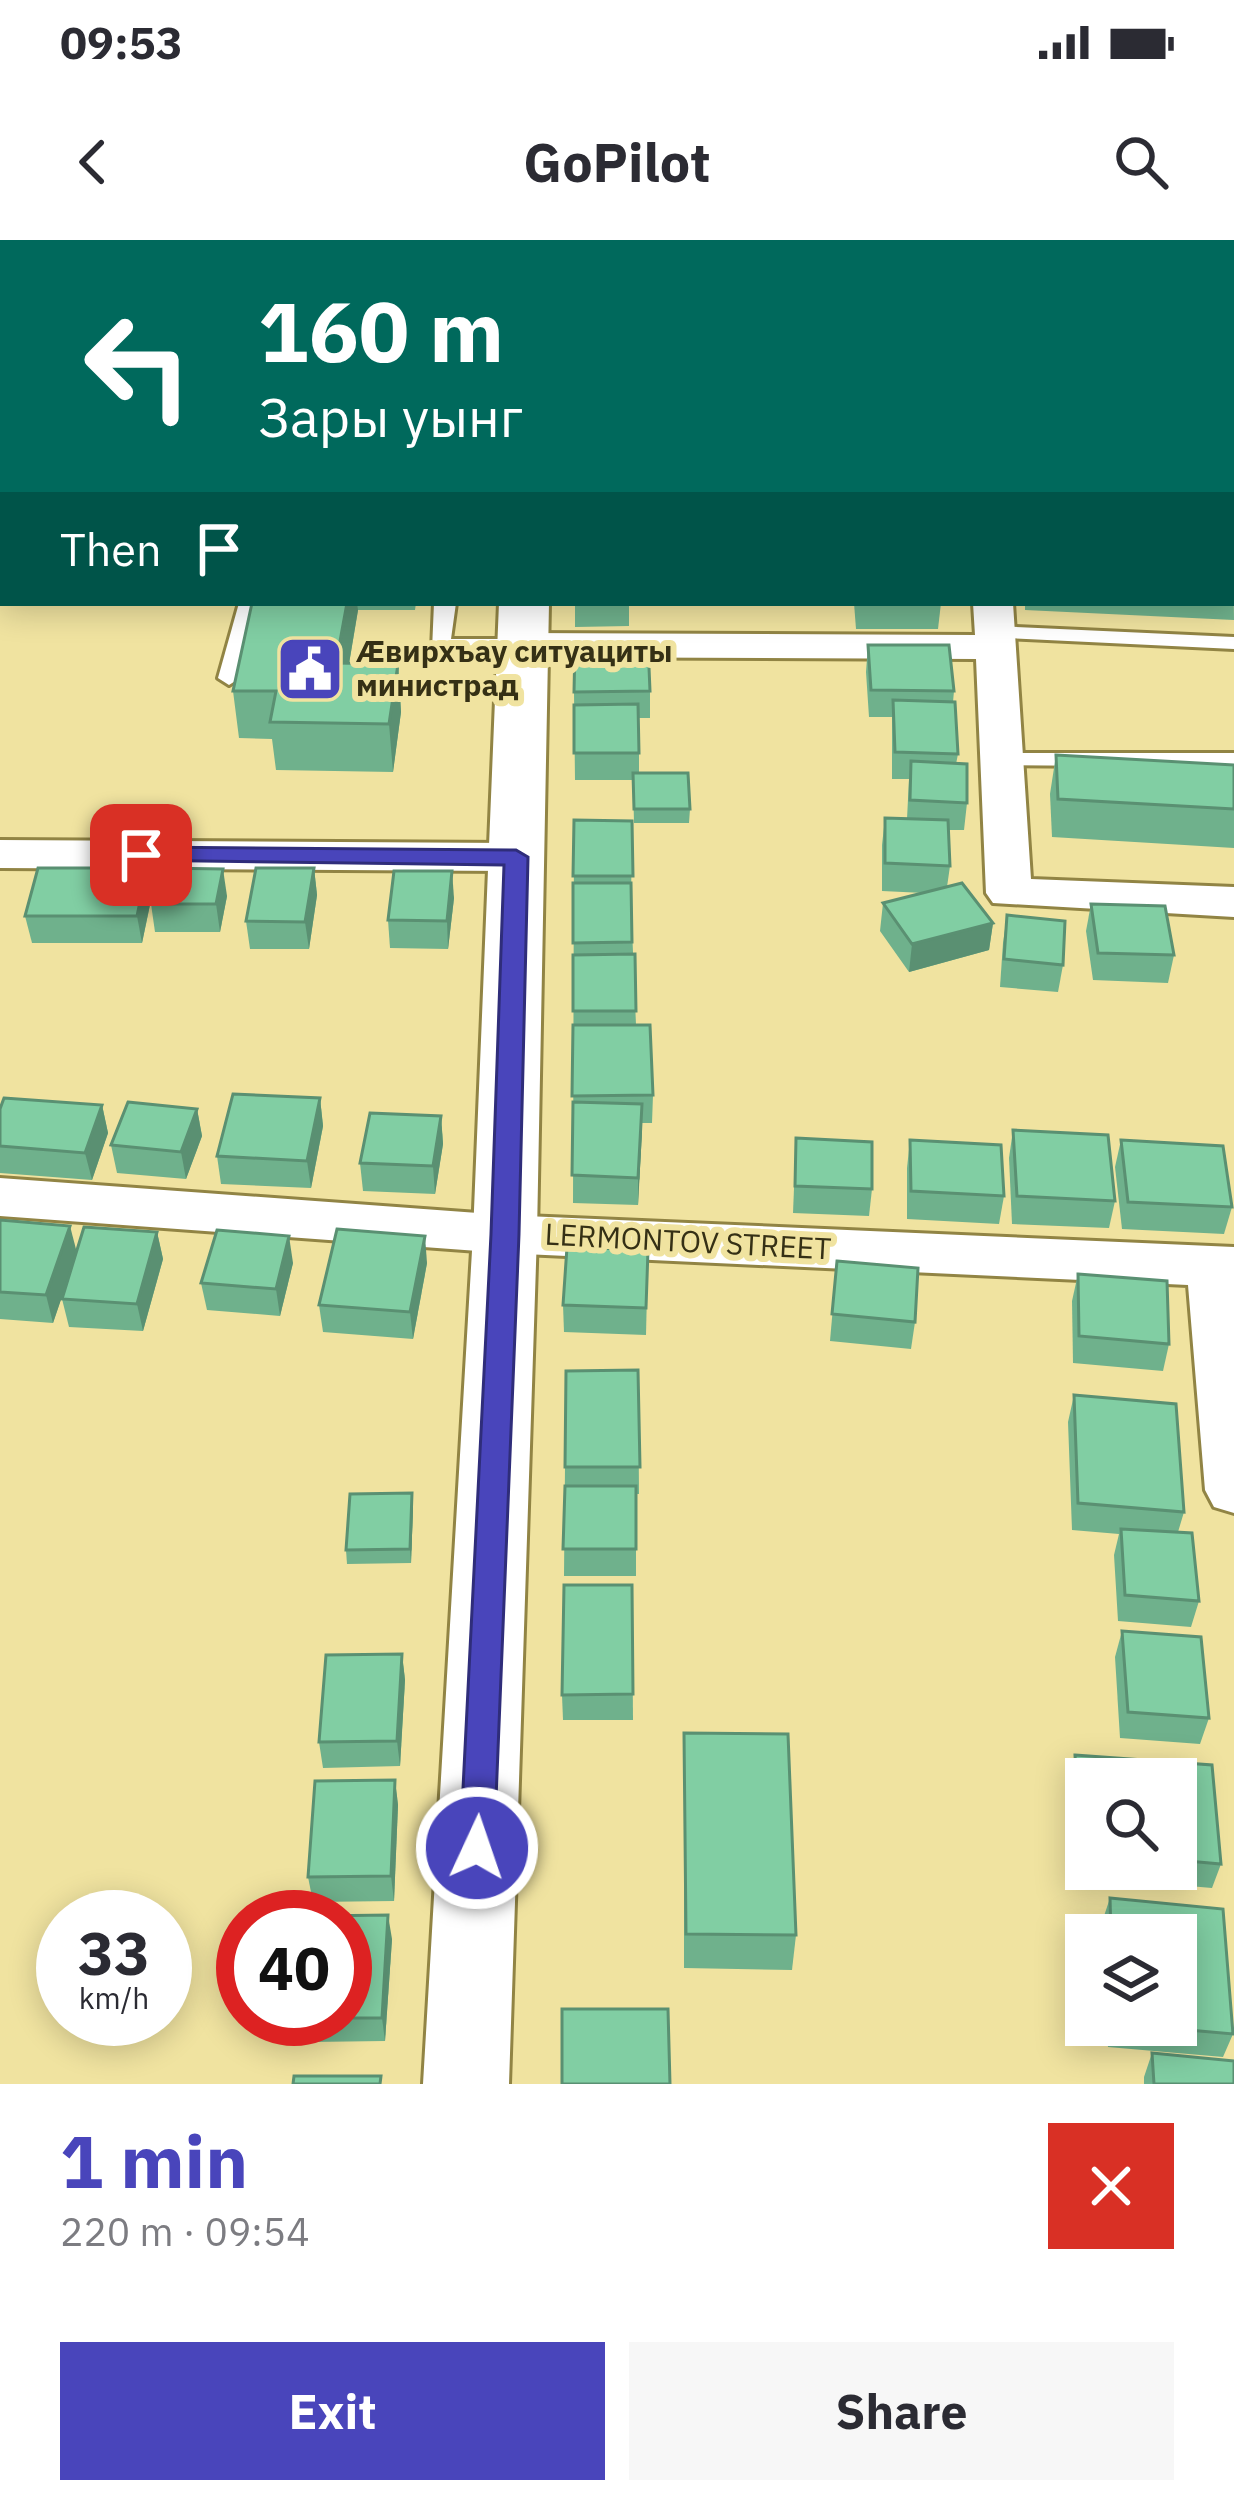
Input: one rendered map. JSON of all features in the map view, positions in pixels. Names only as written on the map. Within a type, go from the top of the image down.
[{"type":"street","points":[[466,2084],[505,1234],[523,624],[994,628],[1009,893],[1234,902]]},
{"type":"street","points":[[0,854],[516,857]]},
{"type":"street","name":"LERMONTOV STREET","points":[[0,1197],[505,1234],[1223,1266]]},
{"type":"street","points":[[1223,1266],[1234,1490]]},
{"type":"lane","points":[[230,678],[249,606]]},
{"type":"lane","points":[[446,606],[440,645],[523,624]]},
{"type":"lane","points":[[994,628],[1234,643]]},
{"type":"lane","points":[[1002,760],[1234,760]]},
{"type":"building","points":[[251,606],[346,606],[336,663],[398,664],[389,724],[270,722],[276,691],[233,691]]},
{"type":"building","points":[[648,644],[650,691],[574,692],[575,645]]},
{"type":"building","points":[[868,645],[949,645],[954,691],[871,690]]},
{"type":"building","points":[[893,700],[955,702],[958,754],[895,752]]},
{"type":"building","points":[[638,704],[639,753],[574,753],[574,705]]},
{"type":"building","points":[[1056,755],[1234,765],[1234,809],[1058,799]]},
{"type":"building","points":[[911,761],[967,764],[967,803],[910,800]]},
{"type":"building","points":[[633,773],[688,773],[690,809],[634,809]]},
{"type":"building","points":[[885,818],[948,820],[950,866],[885,863]]},
{"type":"building","points":[[574,820],[632,821],[633,876],[573,876]]},
{"type":"building","points":[[38,868],[147,868],[137,916],[25,916]]},
{"type":"building","points":[[158,868],[223,869],[216,904],[151,904]]},
{"type":"building","points":[[256,868],[314,868],[305,922],[246,921]]},
{"type":"building","points":[[394,871],[452,871],[447,921],[388,920]]},
{"type":"building","points":[[573,883],[631,883],[632,942],[573,943]]},
{"type":"building","points":[[962,883],[993,923],[912,944],[883,903]]},
{"type":"building","points":[[1091,904],[1165,906],[1174,955],[1098,953]]},
{"type":"building","points":[[1007,915],[1065,921],[1063,965],[1004,959]]},
{"type":"building","points":[[635,954],[636,1011],[573,1011],[573,955]]},
{"type":"building","points":[[573,1025],[650,1025],[653,1095],[572,1096]]},
{"type":"building","points":[[233,1094],[320,1098],[307,1161],[217,1156]]},
{"type":"building","points":[[4,1098],[102,1105],[85,1153],[0,1146]]},
{"type":"building","points":[[128,1102],[197,1109],[181,1152],[111,1145]]},
{"type":"building","points":[[573,1102],[642,1104],[638,1178],[572,1175]]},
{"type":"building","points":[[370,1113],[441,1116],[433,1166],[360,1163]]},
{"type":"building","points":[[1013,1130],[1108,1135],[1115,1201],[1017,1196]]},
{"type":"building","points":[[796,1138],[872,1142],[872,1189],[795,1186]]},
{"type":"building","points":[[910,1140],[1001,1145],[1004,1196],[911,1191]]},
{"type":"building","points":[[1121,1140],[1223,1146],[1232,1207],[1128,1202]]},
{"type":"building","points":[[0,1220],[70,1226],[46,1295],[0,1292]]},
{"type":"building","points":[[84,1227],[157,1232],[137,1304],[62,1299]]},
{"type":"building","points":[[337,1229],[425,1236],[410,1312],[319,1305]]},
{"type":"building","points":[[217,1230],[289,1236],[276,1289],[201,1283]]},
{"type":"building","points":[[567,1247],[648,1250],[646,1308],[563,1305]]},
{"type":"building","points":[[837,1261],[918,1268],[915,1322],[832,1314]]},
{"type":"building","points":[[1078,1274],[1167,1281],[1169,1344],[1079,1336]]},
{"type":"building","points":[[638,1370],[640,1467],[565,1467],[566,1371]]},
{"type":"building","points":[[1074,1395],[1176,1404],[1184,1512],[1078,1503]]},
{"type":"building","points":[[565,1486],[636,1486],[636,1549],[563,1549]]},
{"type":"building","points":[[412,1493],[410,1549],[346,1550],[350,1494]]},
{"type":"building","points":[[1121,1529],[1192,1533],[1199,1601],[1125,1595]]},
{"type":"building","points":[[564,1585],[632,1585],[633,1694],[562,1695]]},
{"type":"building","points":[[1122,1631],[1201,1637],[1209,1718],[1128,1712]]},
{"type":"building","points":[[402,1654],[397,1741],[319,1742],[326,1655]]},
{"type":"building","points":[[684,1733],[788,1734],[796,1935],[686,1934]]},
{"type":"building","points":[[1197,1764],[1212,1765],[1221,1864],[1197,1862]]},
{"type":"building","points":[[395,1780],[391,1876],[308,1877],[315,1781]]},
{"type":"building","points":[[1110,1898],[1223,1909],[1233,2034],[1197,2031],[1197,1914],[1110,1914]]},
{"type":"building","points":[[372,1915],[388,1915],[382,2018],[372,2018]]},
{"type":"building","points":[[562,2009],[668,2009],[670,2084],[562,2084]]},
{"type":"building","points":[[1152,2053],[1234,2061],[1234,2084],[1154,2084]]},
{"type":"building","points":[[294,2076],[381,2076],[380,2084],[293,2084]]},
{"type":"place","name":"Æвирхъау ситуациты министрад","points":[[310,669]]},
{"type":"route","points":[[141,855],[516,857],[505,1234],[477,1848]]}]
